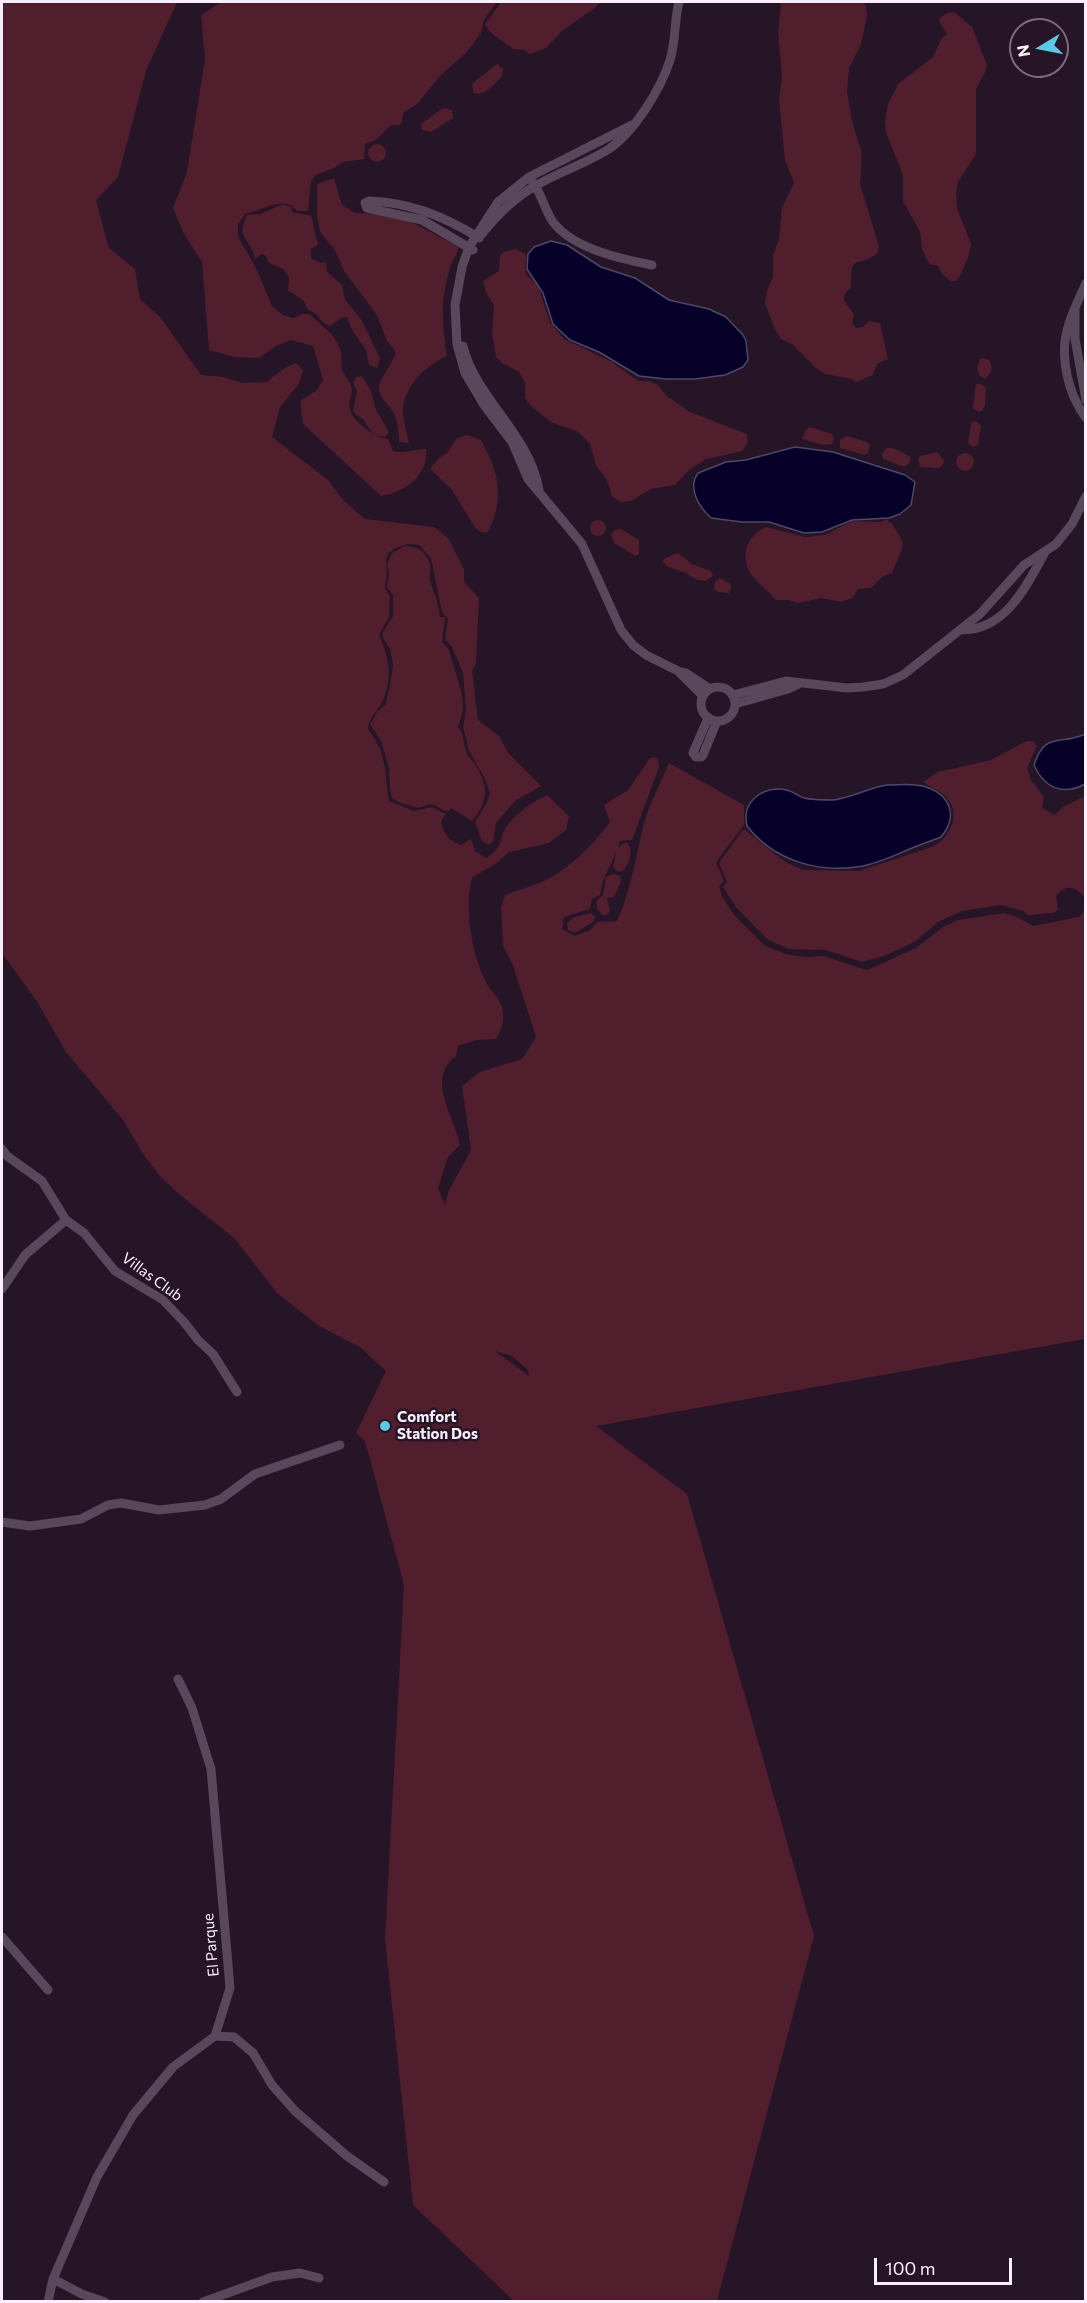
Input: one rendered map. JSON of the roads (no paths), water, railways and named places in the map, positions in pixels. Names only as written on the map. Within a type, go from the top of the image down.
[{"type":"street","points":[[673,2],[676,13]]},
{"type":"street","points":[[477,237],[504,210],[536,186],[585,163],[611,148],[626,135],[648,106],[664,75],[674,43],[679,2]]},
{"type":"street","points":[[632,125],[529,177],[498,202],[471,248],[465,269],[460,292],[464,349],[478,380],[518,438],[537,479],[539,490],[582,544],[621,630],[641,651],[678,671],[707,692],[725,689],[734,700],[731,716],[713,720],[702,708],[707,692]]},
{"type":"street","points":[[529,177],[536,186],[552,220],[571,238],[617,258],[652,265]]},
{"type":"street","points":[[471,248],[424,216],[401,204],[369,201],[365,203],[367,208],[424,216],[449,221],[477,237]]},
{"type":"street","points":[[1086,283],[1068,327],[1065,352],[1074,396],[1086,418]]},
{"type":"street","points":[[1075,310],[1075,339],[1086,400]]},
{"type":"street","points":[[734,700],[788,689],[799,683],[847,688],[883,684],[911,670],[991,604],[1024,565],[1056,544],[1068,530],[1086,496]]},
{"type":"street","points":[[962,630],[973,629],[1005,613],[1022,593],[1046,552]]},
{"type":"street","points":[[1002,591],[1016,601]]},
{"type":"street","name":"Villas Club","points":[[2,1149],[7,1156],[42,1181],[66,1220],[84,1233],[115,1271],[163,1300],[213,1354],[237,1392]]},
{"type":"street","points":[[2,1289],[25,1255],[66,1220]]},
{"type":"street","points":[[2,1522],[30,1526],[81,1519],[108,1505],[121,1503],[159,1510],[205,1505],[221,1499],[255,1474],[340,1445]]},
{"type":"street","name":"El Parque","points":[[178,1678],[192,1708],[207,1753],[218,1833],[230,1988],[215,2036]]},
{"type":"street","points":[[2,1937],[48,1990]]},
{"type":"street","points":[[48,2301],[53,2279],[97,2177],[133,2115],[174,2067],[215,2036],[234,2037],[253,2053],[272,2085],[295,2111],[338,2150],[384,2182]]},
{"type":"street","points":[[203,2301],[272,2277],[300,2273],[319,2278]]},
{"type":"street","points":[[53,2279],[82,2294],[105,2301]]},
{"type":"place","name":"Comfort Station Dos","points":[[385,1426]]}]
